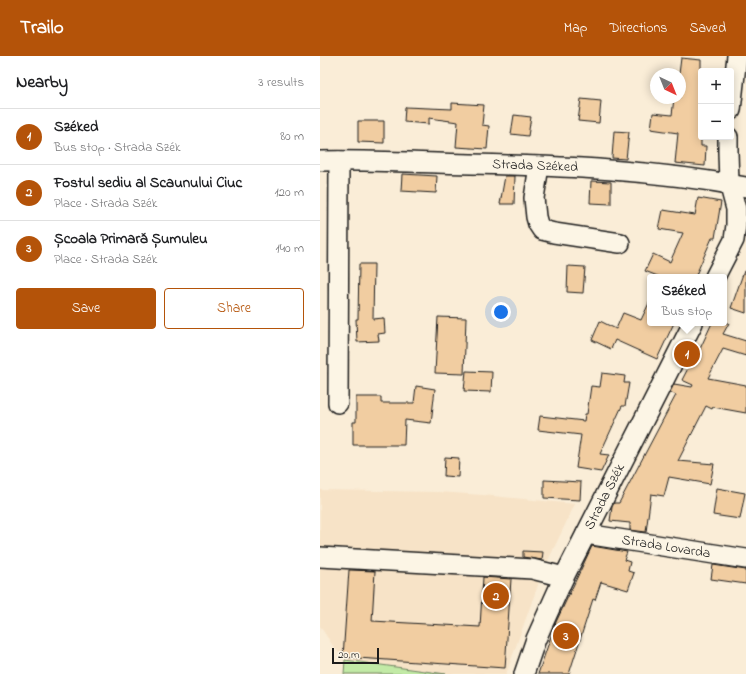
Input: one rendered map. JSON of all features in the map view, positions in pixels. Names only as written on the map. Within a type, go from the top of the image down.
[{"type":"street","points":[[732,104],[737,56]]},
{"type":"street","points":[[717,274],[734,240],[736,225],[738,185],[728,152],[728,140]]},
{"type":"street","name":"Strada Széked","points":[[320,161],[539,166],[645,172],[713,180],[738,185]]},
{"type":"street","points":[[338,402],[339,161]]},
{"type":"street","points":[[539,166],[534,198],[536,217],[542,230],[620,243]]},
{"type":"street","name":"Strada Szék","points":[[524,674],[536,639],[564,577],[691,326]]},
{"type":"street","name":"Strada Lovarda","points":[[586,534],[746,559]]},
{"type":"street","points":[[320,557],[532,569],[564,577]]},
{"type":"shaded area","points":[[320,490],[438,492],[575,504],[543,571],[506,674],[446,674],[345,660],[333,646],[320,626]]},
{"type":"green space","points":[[345,660],[446,674],[344,674]]},
{"type":"building","points":[[681,58],[701,60],[701,68],[698,68],[698,140],[701,140],[701,146],[706,146],[705,166],[675,163],[678,133],[651,129],[653,113],[672,115],[673,104],[686,104],[686,68],[680,68]]},
{"type":"building","points":[[581,99],[601,101],[599,123],[578,121]]},
{"type":"building","points":[[452,103],[484,105],[482,125],[489,126],[487,149],[456,147],[458,122],[429,118],[429,124],[404,122],[405,107],[452,109]]},
{"type":"building","points":[[514,115],[531,117],[528,136],[511,134]]},
{"type":"building","points":[[358,121],[384,121],[384,143],[358,142]]},
{"type":"building","points":[[614,131],[629,132],[626,159],[612,158]]},
{"type":"building","points":[[402,174],[437,176],[436,193],[401,191]]},
{"type":"building","points":[[505,176],[515,176],[514,204],[500,204]]},
{"type":"building","points":[[591,181],[611,182],[611,204],[590,203]]},
{"type":"building","points":[[698,198],[721,202],[715,238],[712,238],[696,274],[652,274],[645,271],[653,254],[670,262],[683,233],[659,229],[663,210],[695,215]]},
{"type":"building","points":[[359,264],[374,264],[373,319],[384,318],[385,333],[378,334],[379,341],[357,342],[356,319],[358,319]]},
{"type":"building","points":[[568,266],[585,267],[583,293],[567,292]]},
{"type":"building","points":[[744,271],[746,271],[746,313],[731,308]]},
{"type":"building","points":[[647,307],[647,326],[673,326],[657,359],[615,340],[611,349],[592,340],[600,321],[616,329],[623,313],[641,320]]},
{"type":"building","points":[[438,317],[466,318],[464,374],[435,373]]},
{"type":"building","points":[[727,323],[729,323],[723,334],[746,341],[746,356],[723,349],[708,378],[746,385],[746,413],[713,407],[712,409],[706,406],[678,461],[714,464],[710,484],[669,477],[664,496],[651,494],[646,532],[630,530],[630,523],[610,521],[614,503],[619,503],[676,395],[670,392],[674,384],[692,387],[693,385],[682,380],[697,351],[699,351],[711,326],[727,326]]},
{"type":"building","points":[[466,371],[492,372],[491,392],[464,391]]},
{"type":"building","points":[[602,373],[625,376],[624,383],[629,383],[625,406],[622,406],[600,454],[609,455],[601,472],[576,468],[581,435],[538,430],[540,416],[584,421],[585,414],[587,414],[591,386],[600,387]]},
{"type":"building","points":[[416,386],[435,389],[431,423],[405,420],[404,445],[353,445],[353,422],[356,422],[356,397],[381,397],[381,403],[414,403]]},
{"type":"building","points":[[445,457],[459,458],[458,477],[444,476]]},
{"type":"building","points":[[544,480],[581,482],[580,500],[544,498]]},
{"type":"building","points":[[717,488],[745,493],[740,519],[713,515]]},
{"type":"building","points":[[592,546],[627,552],[624,560],[630,562],[628,571],[634,573],[628,590],[601,582],[595,600],[593,599],[569,674],[538,674],[556,622]]},
{"type":"building","points":[[523,551],[543,552],[542,560],[523,557]]},
{"type":"building","points":[[713,565],[746,570],[746,584],[711,579]]},
{"type":"building","points":[[349,570],[375,571],[372,621],[480,627],[483,577],[511,579],[505,668],[343,657]]},
{"type":"place","name":"Széked","points":[[687,354]]},
{"type":"place","name":"Fostul sediu al Scaunului Ciuc","points":[[496,596]]},
{"type":"place","name":"Școala Primară Șumuleu","points":[[566,636]]}]
